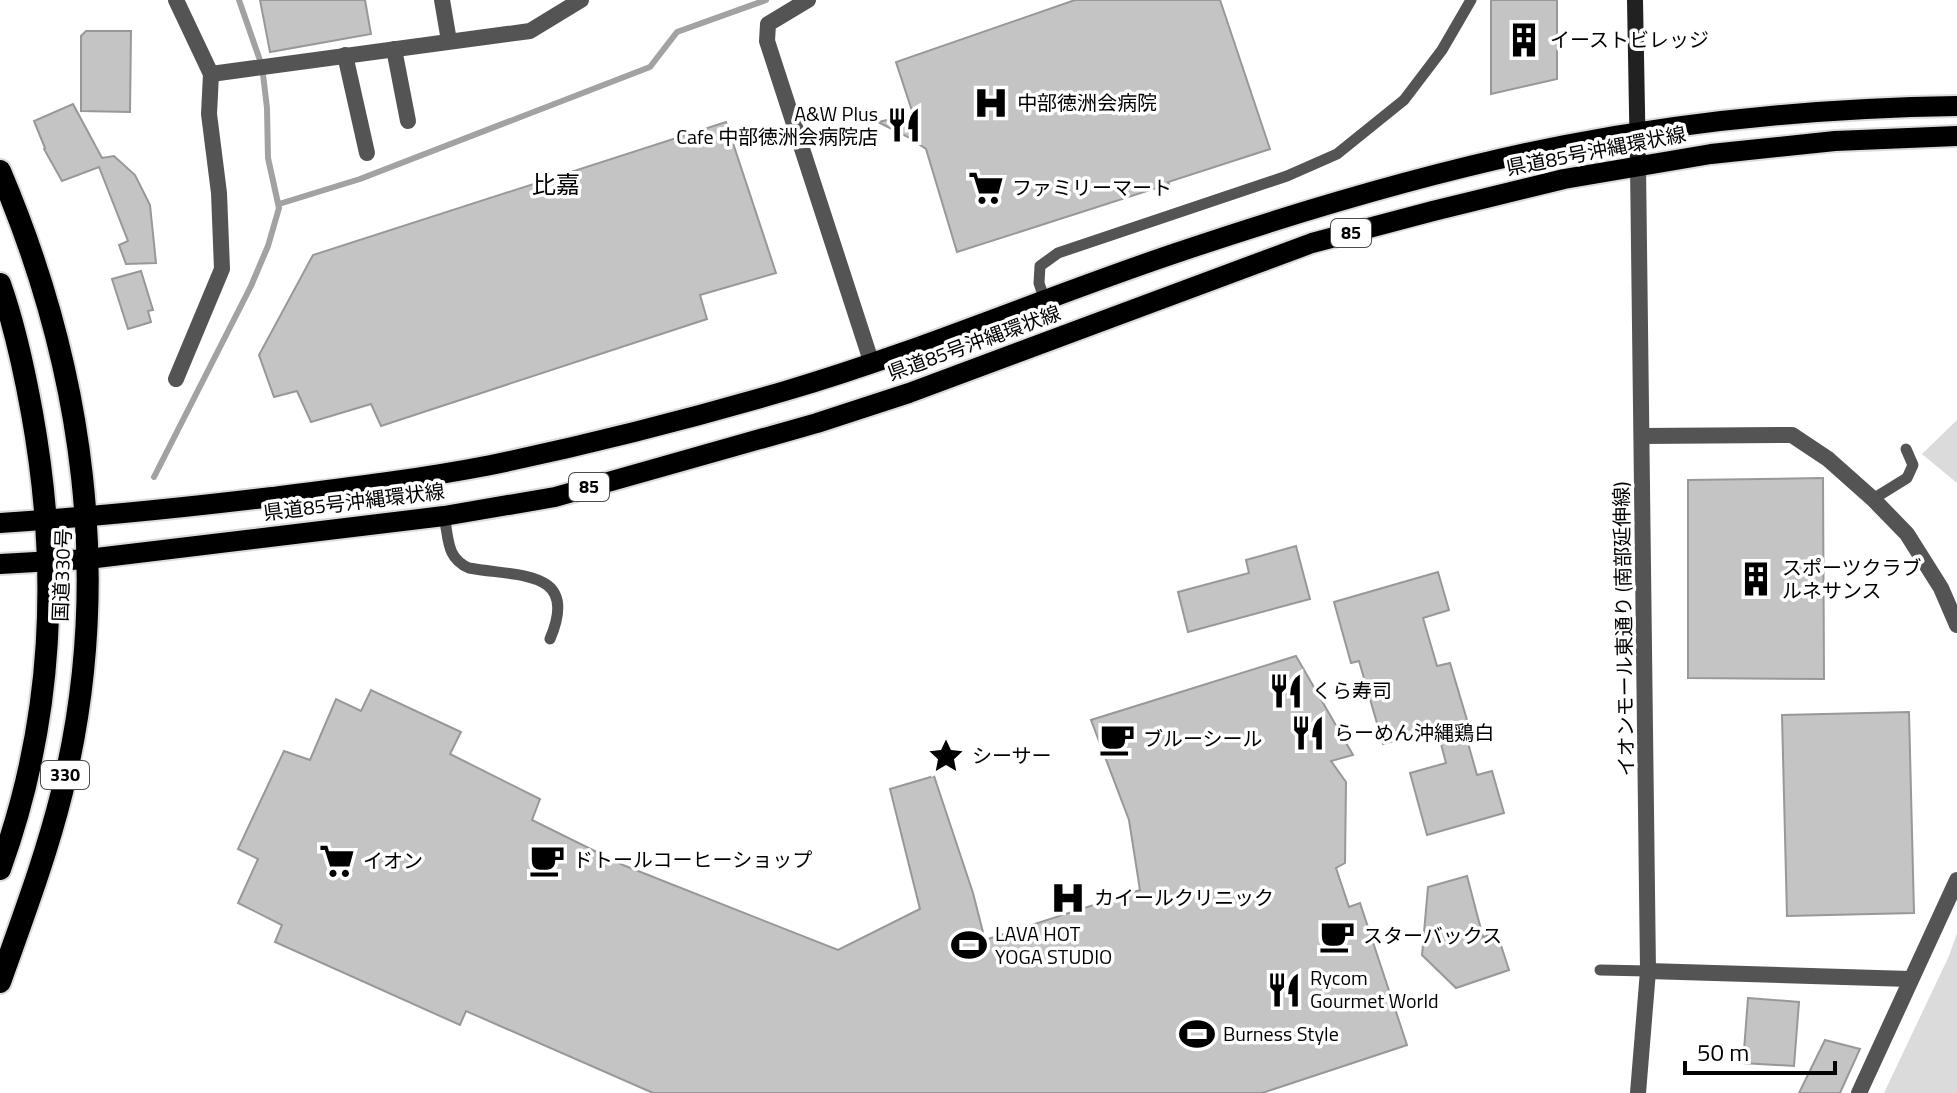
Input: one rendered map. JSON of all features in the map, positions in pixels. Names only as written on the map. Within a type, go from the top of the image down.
[{"type":"highway","name":"国道330号","points":[[0,171],[23,225],[62,355],[79,445],[88,517],[82,669],[62,791],[43,860],[0,982]]},
{"type":"highway","name":"国道330号","points":[[0,284],[23,363],[41,463],[49,562],[44,697],[28,783],[0,869]]},
{"type":"main road","points":[[1635,0],[1638,165]]},
{"type":"main road","name":"県道85号沖縄環状線","points":[[0,523],[88,517],[344,488],[488,465],[669,424],[872,364],[1174,254],[1401,183],[1560,146],[1638,133],[1863,108],[1957,106]]},
{"type":"main road","name":"県道85号沖縄環状線","points":[[0,564],[88,559],[444,516],[555,497],[817,423],[909,393],[1312,243],[1535,186],[1638,165],[1727,152],[1849,140],[1957,136]]},
{"type":"street","points":[[176,0],[211,74],[209,114],[219,193],[222,269],[176,379]]},
{"type":"street","points":[[442,0],[449,41]]},
{"type":"street","points":[[211,74],[530,31],[581,0]]},
{"type":"street","points":[[808,0],[768,24],[767,41],[872,364]]},
{"type":"street","points":[[394,49],[408,121]]},
{"type":"street","points":[[345,55],[367,153]]},
{"type":"street","name":"イオンモール東通り (南部延伸線)","points":[[1638,165],[1648,971],[1638,1093]]},
{"type":"street","points":[[1642,436],[1792,435],[1828,459],[1907,534],[1941,588],[1957,625]]},
{"type":"street","points":[[1859,1093],[1957,880]]},
{"type":"street","points":[[1648,971],[1910,979]]},
{"type":"lane","points":[[1045,301],[1039,283],[1040,266],[1058,253],[1287,176],[1337,154],[1404,100],[1442,50],[1471,0]]},
{"type":"lane","points":[[1873,499],[1907,478],[1913,465],[1906,449]]},
{"type":"lane","points":[[444,516],[452,557],[459,564],[538,580],[555,591],[559,613],[550,639]]},
{"type":"lane","points":[[1600,970],[1648,971]]},
{"type":"shaded area","points":[[1957,420],[1957,483],[1922,454]]},
{"type":"shaded area","points":[[1957,933],[1957,1093],[1884,1093],[1949,956]]},
{"type":"building","points":[[260,0],[365,0],[371,34],[270,52]]},
{"type":"building","points":[[1075,0],[1220,0],[1270,149],[957,252],[926,149],[878,122],[913,114],[896,62]]},
{"type":"building","name":"イーストビレッジ","points":[[1491,0],[1557,0],[1557,79],[1491,94]]},
{"type":"building","points":[[86,31],[131,31],[130,112],[81,111],[81,36]]},
{"type":"building","points":[[73,104],[102,158],[114,156],[135,175],[150,205],[156,263],[126,264],[119,245],[128,241],[99,167],[62,181],[44,149],[34,121]]},
{"type":"building","points":[[726,122],[776,273],[700,295],[707,319],[381,426],[371,404],[311,422],[297,391],[274,397],[259,355],[313,255]]},
{"type":"building","points":[[141,271],[153,310],[148,311],[151,322],[128,329],[112,279]]},
{"type":"building","name":"スポーツクラブ ルネサンス","points":[[1823,478],[1824,679],[1688,678],[1688,480]]},
{"type":"building","points":[[1296,546],[1310,599],[1188,632],[1178,592],[1249,573],[1246,560]]},
{"type":"building","points":[[1438,572],[1449,610],[1423,618],[1437,666],[1450,663],[1467,720],[1462,722],[1477,775],[1492,771],[1504,813],[1427,835],[1410,773],[1446,763],[1437,729],[1383,744],[1359,661],[1351,663],[1334,602]]},
{"type":"building","name":"イオン","points":[[1296,656],[1353,755],[1331,761],[1346,782],[1345,863],[1336,868],[1349,907],[1360,903],[1407,1045],[1262,1093],[653,1093],[466,1011],[460,1025],[275,942],[282,925],[238,903],[258,859],[238,849],[284,751],[310,760],[336,699],[361,711],[371,690],[461,732],[450,754],[540,799],[532,820],[623,865],[838,950],[920,909],[890,789],[934,776],[973,893],[985,940],[1140,890],[1129,820],[1091,720]]},
{"type":"building","points":[[1909,712],[1914,913],[1787,916],[1782,715]]},
{"type":"building","points":[[1467,876],[1483,937],[1497,933],[1509,970],[1456,988],[1422,955],[1428,887]]},
{"type":"building","points":[[1748,998],[1799,1002],[1794,1066],[1743,1063]]},
{"type":"building","points":[[1825,1040],[1860,1049],[1840,1093],[1799,1093]]},
{"type":"waterway","points":[[154,477],[251,286],[268,246],[279,208],[268,158],[262,66],[239,0]]},
{"type":"waterway","points":[[279,204],[360,179],[650,67],[677,32],[766,0]]},
{"type":"place","name":"イーストビレッジ","points":[[1524,40]]},
{"type":"place","name":"中部徳洲会病院","points":[[991,103]]},
{"type":"place","name":"A&W Plus Cafe 中部徳洲会病院店","points":[[904,125]]},
{"type":"place","name":"ファミリーマート","points":[[986,188]]},
{"type":"place","name":"スポーツクラブ ルネサンス","points":[[1756,579]]},
{"type":"place","name":"くら寿司","points":[[1286,691]]},
{"type":"place","name":"らーめん沖縄鶏白","points":[[1308,733]]},
{"type":"place","name":"ブルーシール","points":[[1117,739]]},
{"type":"place","name":"シーサー","points":[[946,756]]},
{"type":"place","name":"ドトールコーヒーショップ","points":[[547,860]]},
{"type":"place","name":"イオン","points":[[337,861]]},
{"type":"place","name":"カイールクリニック","points":[[1068,898]]},
{"type":"place","name":"スターバックス","points":[[1337,936]]},
{"type":"place","name":"LAVA HOT YOGA STUDIO","points":[[969,945]]},
{"type":"place","name":"Rycom Gourmet World","points":[[1284,990]]},
{"type":"place","name":"Burness Style","points":[[1197,1034]]},
{"type":"district","name":"比嘉","points":[[556,185]]}]
